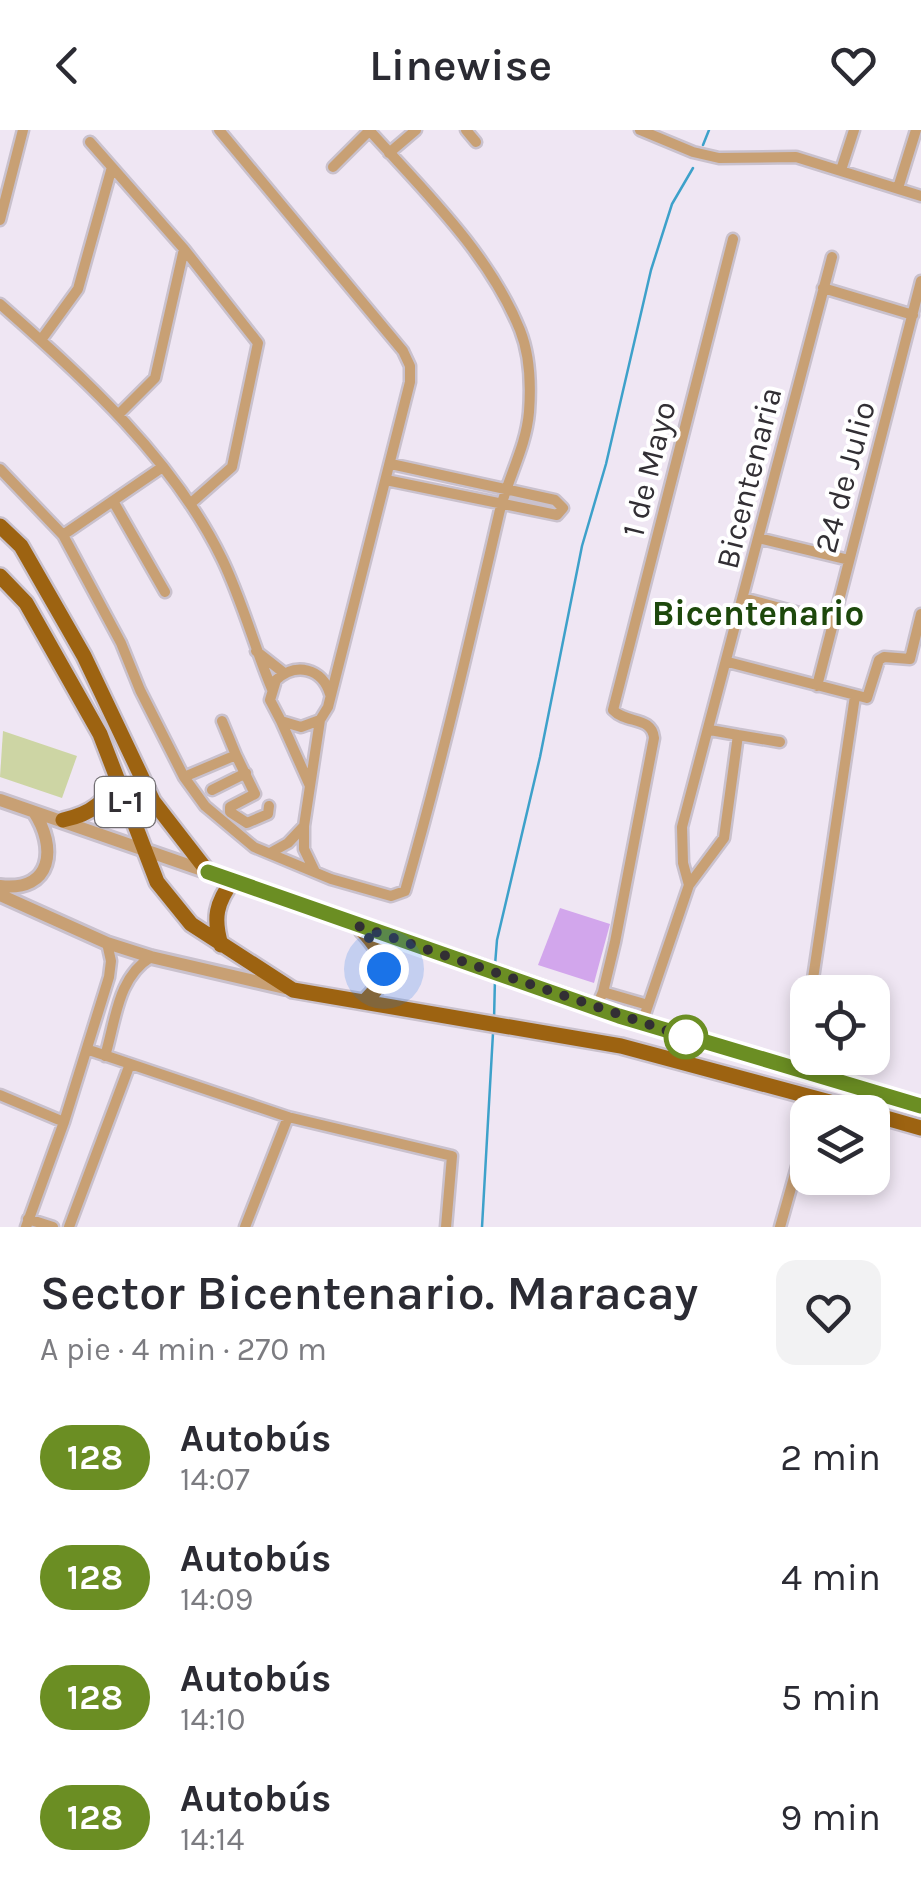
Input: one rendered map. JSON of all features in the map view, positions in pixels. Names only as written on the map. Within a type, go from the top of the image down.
[{"type":"main road","name":"L-1","points":[[0,526],[20,546],[84,656],[153,801],[208,872]]},
{"type":"main road","name":"L-1","points":[[0,576],[26,603],[100,734],[157,882],[192,924],[221,945],[292,990],[621,1046],[805,1095]]},
{"type":"main road","points":[[63,820],[92,810],[112,788],[114,778]]},
{"type":"main road","points":[[208,872],[504,978],[790,1070]]},
{"type":"main road","points":[[221,945],[216,928],[217,905],[234,880]]},
{"type":"main road","points":[[358,926],[381,951],[384,969],[375,992],[364,1002]]},
{"type":"main road","points":[[808,1075],[921,1106]]},
{"type":"main road","name":"L-1","points":[[890,1119],[921,1128]]},
{"type":"street","points":[[0,220],[22,130]]},
{"type":"street","points":[[219,130],[403,351],[410,366],[410,382],[342,657],[328,708],[320,720],[304,826],[304,848],[316,872]]},
{"type":"street","points":[[0,469],[64,535],[121,643],[184,777],[205,806],[254,847],[391,896],[405,891],[435,786],[502,502],[525,441],[528,365],[520,330],[493,279],[369,130],[333,167]]},
{"type":"street","points":[[389,152],[416,130]]},
{"type":"street","points":[[466,130],[476,142]]},
{"type":"street","points":[[640,130],[693,152],[719,158],[796,157],[921,196]]},
{"type":"street","points":[[841,170],[854,130]]},
{"type":"street","points":[[898,188],[916,130]]},
{"type":"street","points":[[90,142],[184,249],[254,336],[259,350],[232,467],[190,504]]},
{"type":"street","points":[[41,340],[78,289],[112,167]]},
{"type":"street","name":"1 de Mayo","points":[[603,992],[654,738],[654,730],[647,723],[622,718],[614,710],[733,239]]},
{"type":"street","points":[[120,413],[155,378],[184,249]]},
{"type":"street","name":"Bicentenaria","points":[[689,885],[683,862],[682,826],[832,258]]},
{"type":"street","name":"24 de Julio","points":[[817,686],[921,280]]},
{"type":"street","points":[[823,288],[913,315]]},
{"type":"street","points":[[0,304],[120,413],[190,504],[222,560],[272,689]]},
{"type":"street","points":[[386,480],[557,515],[563,508],[555,500],[390,464]]},
{"type":"street","points":[[64,535],[161,468]]},
{"type":"street","points":[[113,501],[165,592]]},
{"type":"street","points":[[758,538],[849,560]]},
{"type":"street","points":[[744,598],[833,622]]},
{"type":"street","points":[[728,662],[870,697],[881,658],[910,659],[921,614]]},
{"type":"street","points":[[256,650],[284,673]]},
{"type":"street","points":[[322,677],[342,657]]},
{"type":"street","points":[[310,787],[270,700],[272,689],[284,673],[308,670],[322,677],[330,694]]},
{"type":"street","points":[[814,975],[855,696]]},
{"type":"street","points":[[281,721],[301,727],[320,720]]},
{"type":"street","points":[[222,721],[256,794],[230,807],[230,812],[247,824],[268,814],[268,806]]},
{"type":"street","points":[[710,730],[780,742]]},
{"type":"street","points":[[642,1023],[689,885],[724,838],[738,735]]},
{"type":"street","points":[[184,777],[236,754]]},
{"type":"street","points":[[212,790],[246,774]]},
{"type":"street","points":[[0,800],[208,872]]},
{"type":"street","points":[[0,886],[24,886],[44,870],[48,840],[34,811]]},
{"type":"street","points":[[270,853],[288,843],[304,826]]},
{"type":"street","points":[[0,895],[107,943],[292,990]]},
{"type":"street","points":[[53,1227],[27,1223],[90,1044],[109,977],[107,943]]},
{"type":"street","points":[[105,1056],[127,982],[139,965],[152,957]]},
{"type":"street","points":[[596,1008],[603,992],[648,1005]]},
{"type":"street","points":[[90,1044],[109,1042]]},
{"type":"street","points":[[90,1044],[105,1056],[288,1117],[452,1156],[446,1227]]},
{"type":"street","points":[[68,1227],[130,1064]]},
{"type":"street","points":[[0,1095],[64,1122]]},
{"type":"street","points":[[245,1227],[288,1117]]},
{"type":"street","points":[[780,1227],[790,1192]]},
{"type":"green space","points":[[3,731],[77,756],[62,798],[0,777]]},
{"type":"building","points":[[560,908],[610,924],[594,983],[538,965]]},
{"type":"waterway","points":[[703,145],[709,130]]},
{"type":"waterway","points":[[495,965],[497,940],[540,757],[582,546],[606,464],[651,270],[672,204],[693,168]]},
{"type":"waterway","points":[[494,1020],[495,978]]},
{"type":"waterway","points":[[482,1227],[493,1033]]},
{"type":"bus line","name":"128","points":[[208,872],[619,1016],[921,1106]]},
{"type":"district","name":"Bicentenario","points":[[758,613]]},
{"type":"route","points":[[384,969],[381,951],[358,926],[686,1037]]}]
